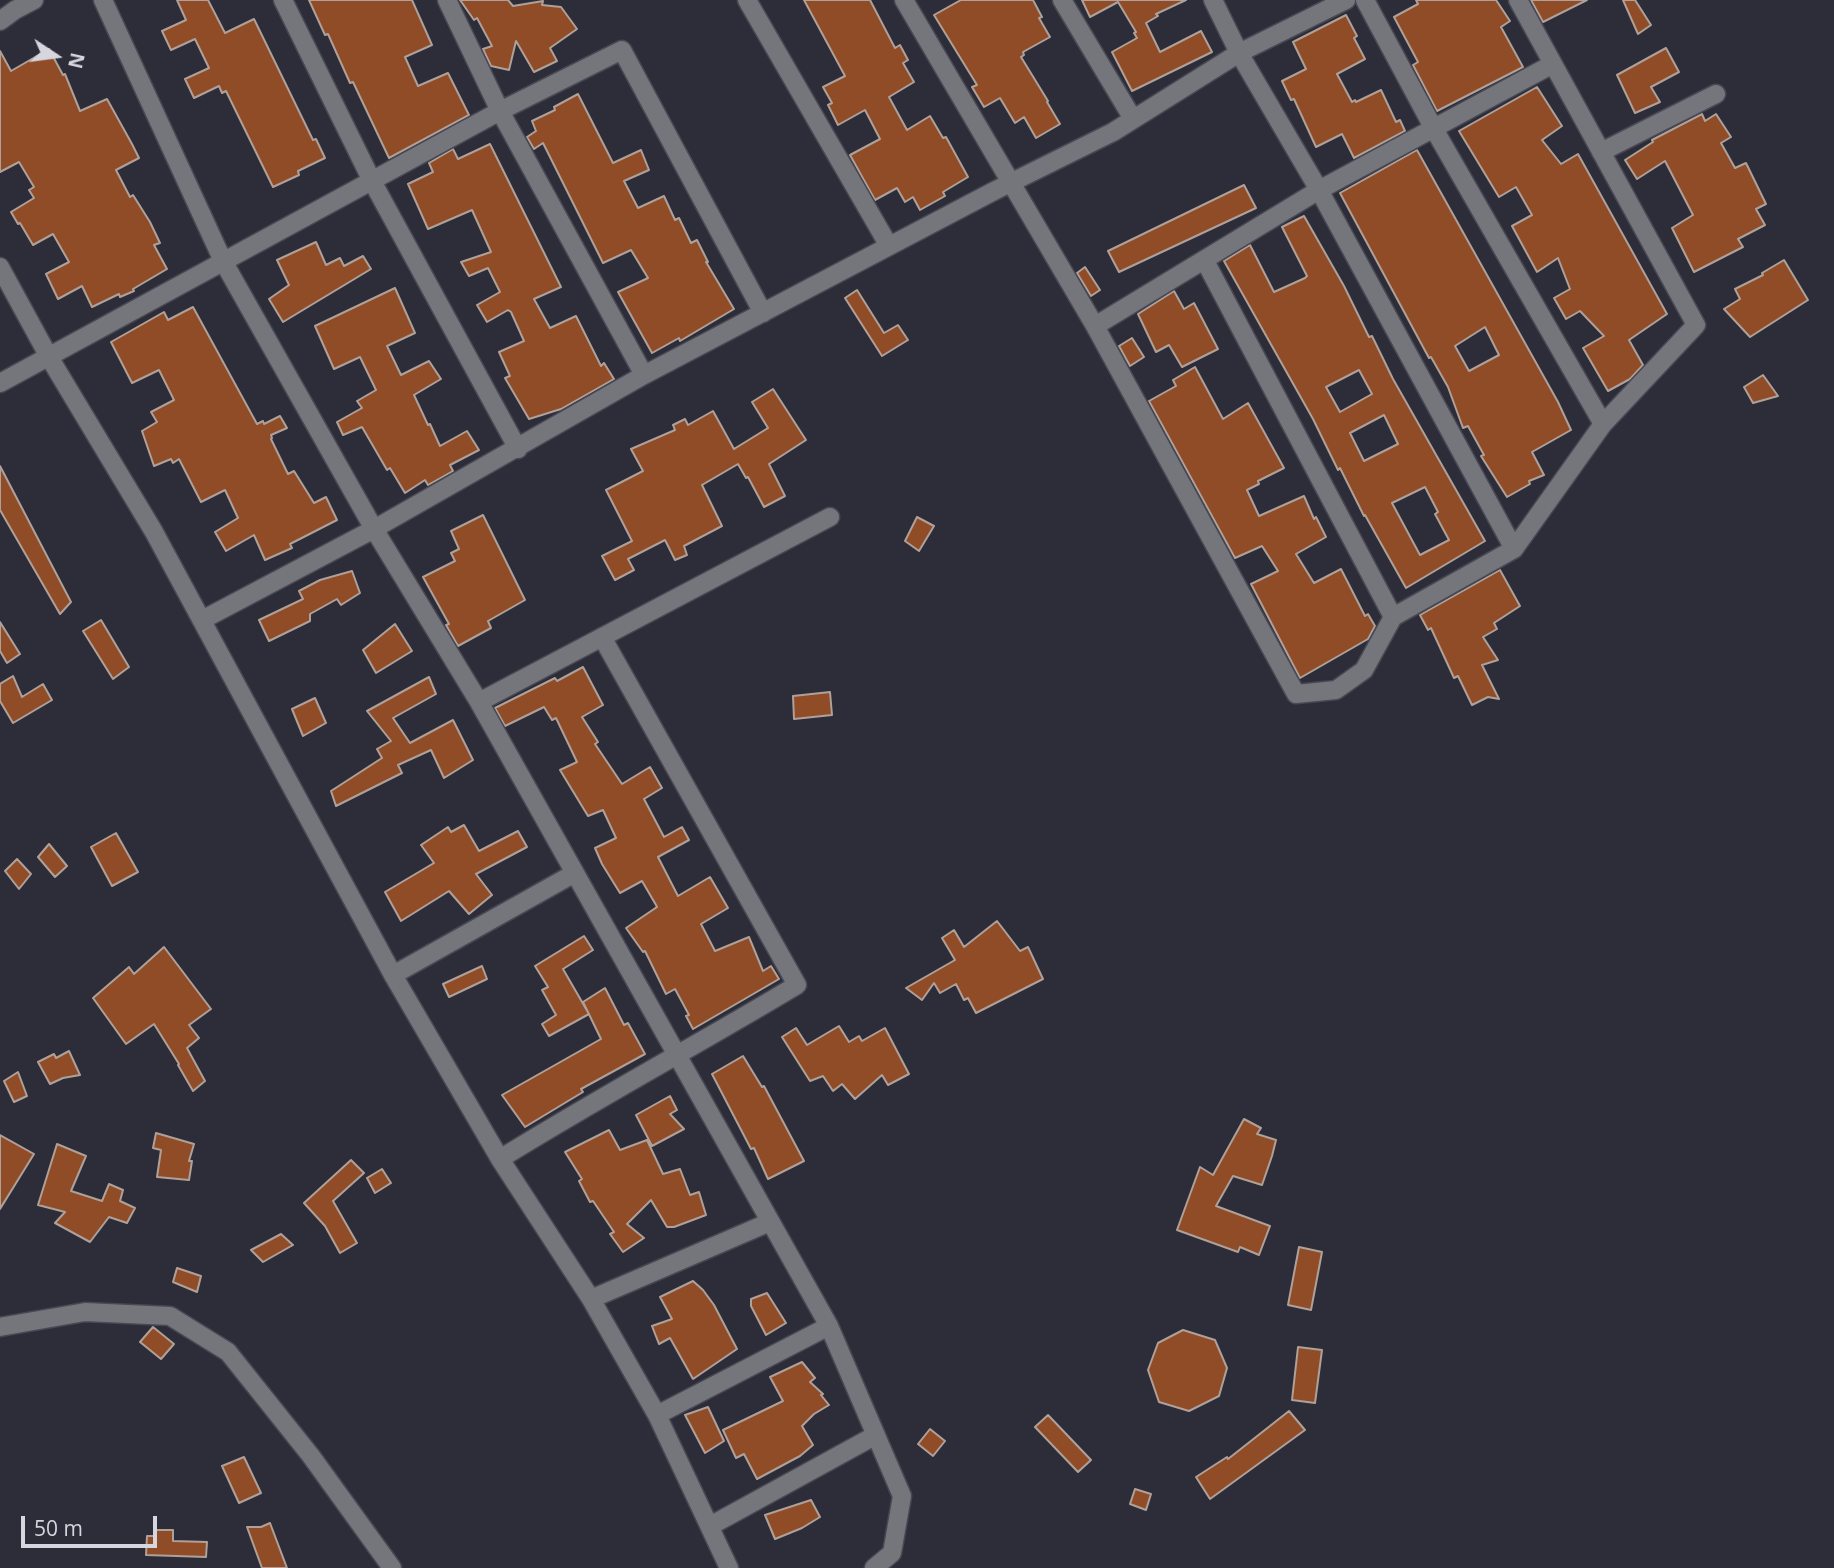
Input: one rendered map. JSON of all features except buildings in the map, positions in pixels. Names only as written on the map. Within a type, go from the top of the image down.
[{"type":"street","points":[[0,21],[34,0]]},
{"type":"street","points":[[103,0],[223,261],[374,529],[479,702],[829,1326],[902,1496],[892,1553],[874,1568]]},
{"type":"street","points":[[283,0],[372,181],[518,449]]},
{"type":"street","points":[[447,0],[500,111],[644,375]]},
{"type":"street","points":[[747,0],[889,246]]},
{"type":"street","points":[[904,0],[1096,326],[1296,694],[1336,690],[1364,670],[1393,617],[1514,549],[1603,424],[1696,325],[1518,0]]},
{"type":"street","points":[[1062,0],[1133,119]]},
{"type":"street","points":[[1213,0],[1514,549]]},
{"type":"street","points":[[202,620],[374,529],[644,375],[1011,182],[1113,132],[1240,53],[1346,0]]},
{"type":"street","points":[[1365,0],[1434,129],[1603,424]]},
{"type":"street","points":[[0,383],[500,111],[622,50],[763,313]]},
{"type":"street","points":[[1096,326],[1319,190],[1553,64]]},
{"type":"street","points":[[1601,152],[1716,94]]},
{"type":"street","points":[[1205,261],[1393,617]]},
{"type":"street","points":[[0,267],[50,357],[155,532],[393,975],[500,1159],[591,1299],[657,1415],[729,1568]]},
{"type":"street","points":[[479,702],[830,517]]},
{"type":"street","points":[[500,1159],[580,1109],[676,1057],[797,985],[602,637]]},
{"type":"street","points":[[393,975],[575,873]]},
{"type":"street","points":[[591,1299],[771,1222]]},
{"type":"street","points":[[0,1327],[85,1312],[170,1316],[228,1352],[311,1456],[392,1568]]},
{"type":"street","points":[[657,1415],[829,1326]]},
{"type":"street","points":[[710,1526],[876,1435]]}]
